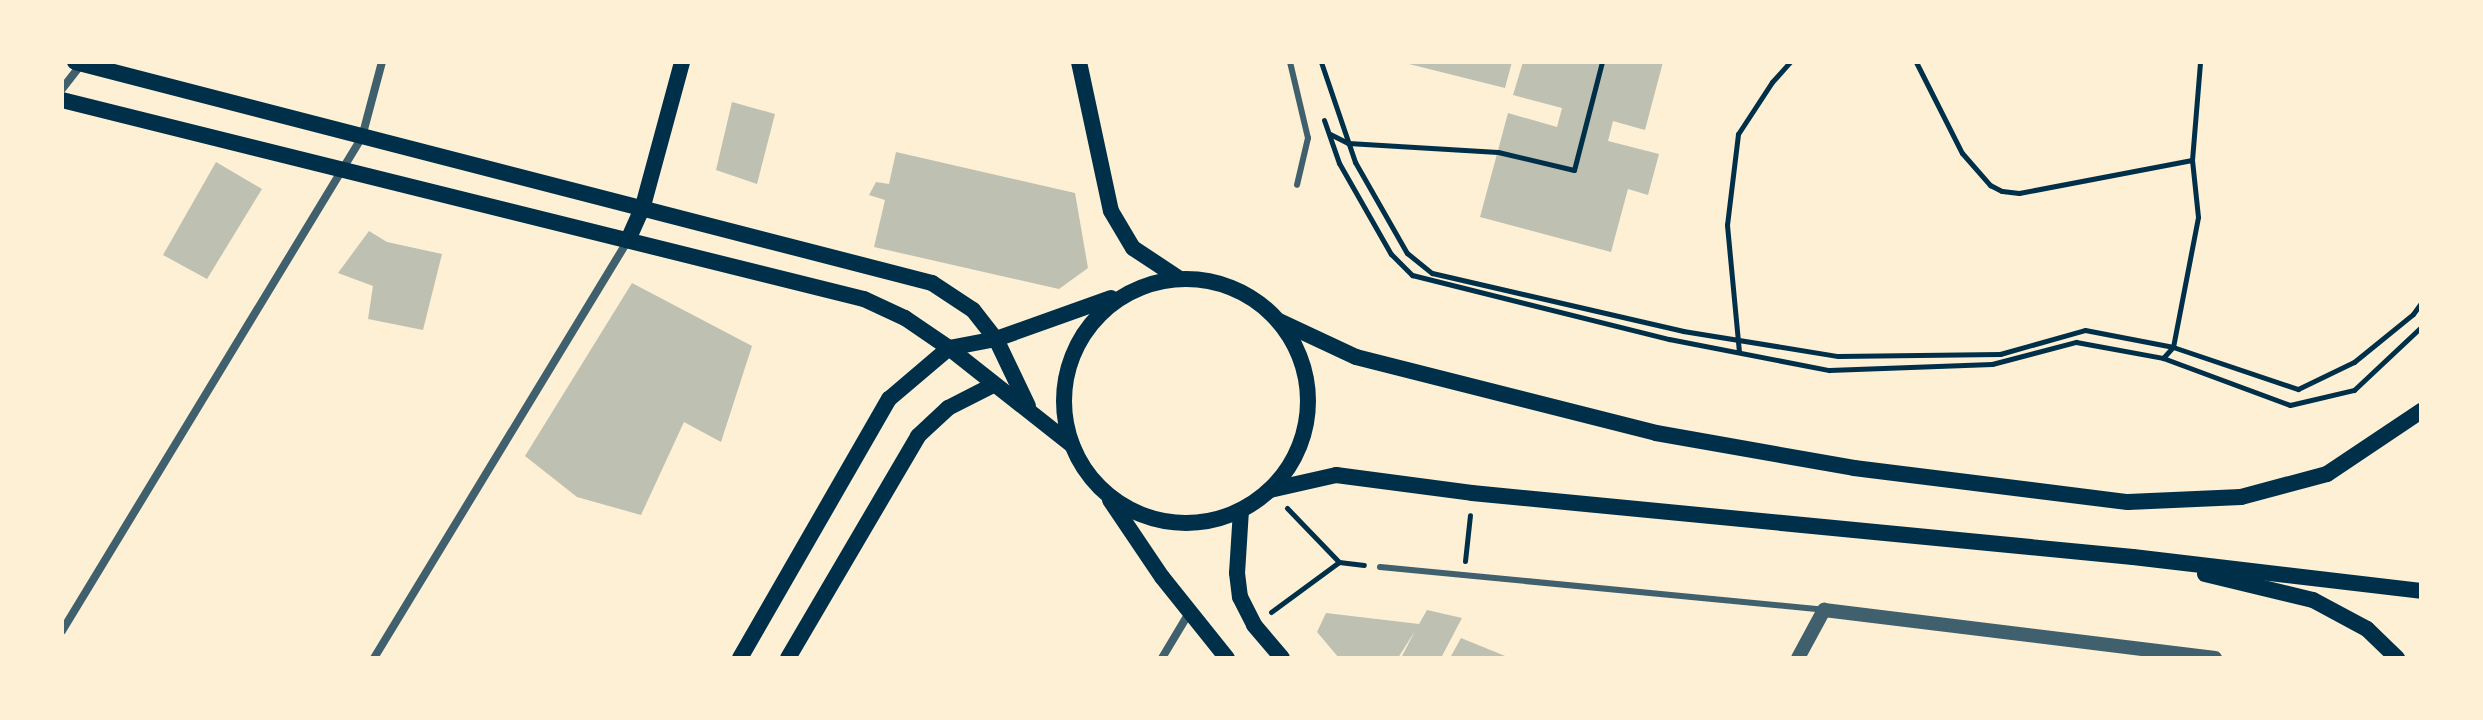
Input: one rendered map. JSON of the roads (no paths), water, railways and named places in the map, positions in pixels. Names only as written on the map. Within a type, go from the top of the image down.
[{"type":"main road","points":[[628,240],[643,206],[682,62]]},
{"type":"main road","points":[[1079,62],[1111,211],[1133,248],[1180,279]]},
{"type":"main road","points":[[80,63],[932,283],[973,310],[996,339],[1028,408]]},
{"type":"main road","points":[[62,100],[864,299],[905,318],[949,348],[1072,445]]},
{"type":"main road","points":[[740,658],[889,399],[949,348],[996,339],[1131,291],[1180,279],[1217,282],[1251,297],[1279,321],[1356,357],[1656,433],[1854,468],[2128,502],[2241,497],[2327,474],[2421,411]]},
{"type":"main road","points":[[1131,291],[1101,312],[1074,352],[1066,374],[1064,410],[1072,445],[1085,470],[1104,492],[1189,613],[1227,658]]},
{"type":"main road","points":[[1104,492],[1135,512],[1170,522],[1206,521],[1241,510],[1270,490],[1293,460],[1306,426],[1308,389],[1299,352],[1279,321]]},
{"type":"main road","points":[[788,658],[918,436],[948,408],[993,385]]},
{"type":"main road","points":[[1270,490],[1336,475],[1472,493],[2133,557],[2421,591]]},
{"type":"main road","points":[[1241,510],[1237,573],[1240,597],[1254,625],[1282,658]]},
{"type":"main road","points":[[2133,557],[2313,600],[2367,629],[2397,658]]},
{"type":"street","points":[[62,631],[362,137],[382,62]]},
{"type":"street","points":[[62,89],[80,63]]},
{"type":"street","points":[[374,658],[628,240]]},
{"type":"street","points":[[1798,658],[1824,610],[2173,656],[2215,658]]},
{"type":"street","points":[[1162,658],[1189,613]]},
{"type":"lane","points":[[1290,62],[1308,138],[1297,185]]},
{"type":"lane","points":[[1380,567],[1463,578],[1824,610]]}]
